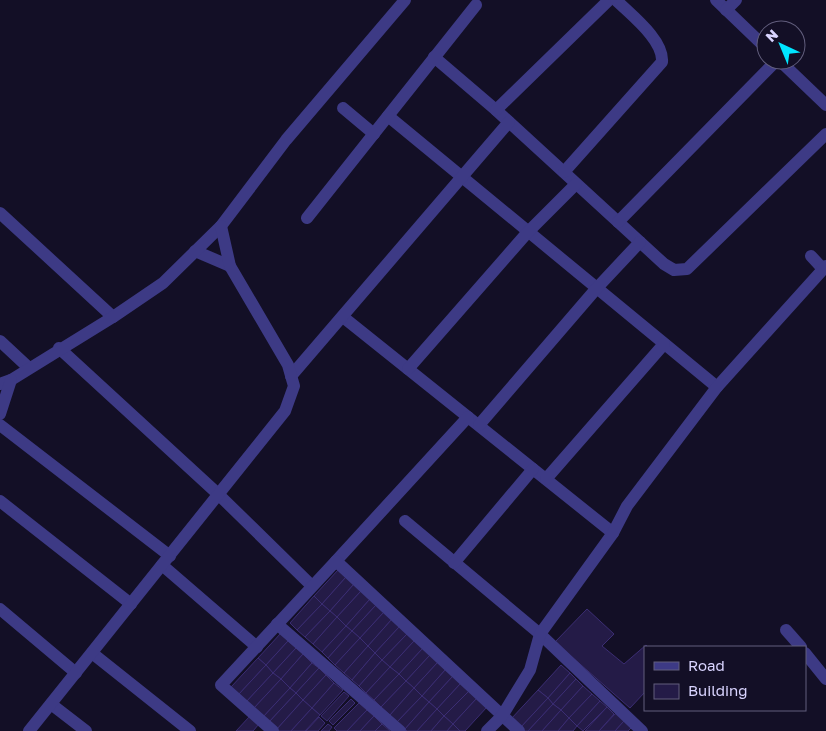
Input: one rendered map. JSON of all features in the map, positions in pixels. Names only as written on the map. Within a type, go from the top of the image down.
[{"type":"street","points":[[0,414],[5,382],[113,317],[163,283],[195,252],[220,226],[286,140],[406,0]]},
{"type":"street","points":[[307,218],[434,57],[473,2],[488,0]]},
{"type":"street","points":[[496,110],[609,0]]},
{"type":"street","points":[[564,172],[662,62],[663,52],[656,40],[616,0]]},
{"type":"street","points":[[716,0],[756,38]]},
{"type":"street","points":[[726,10],[736,0]]},
{"type":"street","points":[[434,57],[496,110],[664,264],[674,270],[687,269],[826,134]]},
{"type":"street","points":[[618,222],[768,70]]},
{"type":"street","points":[[789,70],[826,105]]},
{"type":"street","points":[[343,108],[374,134]]},
{"type":"street","points":[[388,116],[527,233],[717,388]]},
{"type":"street","points":[[291,376],[509,122]]},
{"type":"street","points":[[408,368],[527,233],[576,184]]},
{"type":"street","points":[[0,213],[113,317]]},
{"type":"street","points":[[29,731],[284,411],[294,386],[288,365],[230,266],[220,226]]},
{"type":"street","points":[[478,425],[596,289],[640,242]]},
{"type":"street","points":[[195,252],[230,266]]},
{"type":"street","points":[[487,731],[502,716],[530,670],[540,634],[613,533],[627,506],[717,388],[824,268],[811,256]]},
{"type":"street","points":[[343,316],[613,533]]},
{"type":"street","points":[[0,341],[29,368]]},
{"type":"street","points":[[546,479],[664,344]]},
{"type":"street","points":[[59,348],[218,494],[312,586]]},
{"type":"street","points":[[273,731],[221,685],[468,417]]},
{"type":"street","points":[[0,425],[166,560],[257,646]]},
{"type":"street","points":[[454,563],[533,469]]},
{"type":"street","points":[[0,501],[131,604]]},
{"type":"street","points":[[404,521],[540,634],[642,731]]},
{"type":"street","points":[[336,561],[519,731]]},
{"type":"street","points":[[0,609],[76,673]]},
{"type":"street","points":[[277,624],[400,731]]},
{"type":"street","points":[[786,630],[799,646]]},
{"type":"street","points":[[92,653],[190,731]]},
{"type":"street","points":[[806,653],[826,679]]},
{"type":"street","points":[[51,704],[86,731]]},
{"type":"building","points":[[338,570],[346,577],[322,604],[314,596]]},
{"type":"building","points":[[346,577],[354,584],[330,611],[322,604]]},
{"type":"building","points":[[354,584],[361,591],[337,617],[330,611]]},
{"type":"building","points":[[361,591],[370,599],[346,626],[337,617]]},
{"type":"building","points":[[314,596],[322,604],[297,630],[290,623]]},
{"type":"building","points":[[370,599],[376,605],[352,631],[346,626]]},
{"type":"building","points":[[322,604],[330,611],[305,637],[297,630]]},
{"type":"building","points":[[376,605],[384,612],[360,638],[352,631]]},
{"type":"building","points":[[587,609],[614,634],[602,646],[624,664],[644,647],[644,693],[630,708],[555,642]]},
{"type":"building","points":[[330,611],[337,617],[313,644],[305,637]]},
{"type":"building","points":[[384,612],[392,619],[368,646],[360,638]]},
{"type":"building","points":[[337,617],[346,626],[322,652],[313,644]]},
{"type":"building","points":[[392,619],[400,626],[375,653],[368,646]]},
{"type":"building","points":[[346,626],[352,631],[328,658],[322,652]]},
{"type":"building","points":[[400,626],[407,634],[382,660],[375,653]]},
{"type":"building","points":[[352,631],[360,638],[335,665],[328,658]]},
{"type":"building","points":[[281,633],[288,641],[266,665],[258,658]]},
{"type":"building","points":[[407,634],[414,641],[390,667],[382,660]]},
{"type":"building","points":[[360,638],[368,646],[344,673],[335,665]]},
{"type":"building","points":[[288,641],[296,648],[273,673],[266,665]]},
{"type":"building","points":[[414,641],[423,648],[399,674],[390,667]]},
{"type":"building","points":[[368,646],[375,653],[352,680],[344,673]]},
{"type":"building","points":[[296,648],[303,654],[281,679],[273,673]]},
{"type":"building","points":[[423,648],[430,655],[406,681],[399,674]]},
{"type":"building","points":[[375,653],[382,660],[359,686],[352,680]]},
{"type":"building","points":[[303,654],[312,663],[290,688],[281,679]]},
{"type":"building","points":[[430,655],[438,662],[414,688],[406,681]]},
{"type":"building","points":[[258,658],[266,665],[239,694],[231,687]]},
{"type":"building","points":[[382,660],[390,667],[366,693],[359,686]]},
{"type":"building","points":[[438,662],[446,669],[422,696],[414,688]]},
{"type":"building","points":[[312,663],[319,668],[296,693],[290,688]]},
{"type":"building","points":[[266,665],[273,673],[246,702],[239,694]]},
{"type":"building","points":[[561,665],[570,673],[548,698],[538,690]]},
{"type":"building","points":[[390,667],[399,674],[374,700],[366,693]]},
{"type":"building","points":[[319,668],[326,675],[303,700],[296,693]]},
{"type":"building","points":[[446,669],[453,676],[429,702],[422,696]]},
{"type":"building","points":[[273,673],[281,679],[254,708],[246,702]]},
{"type":"building","points":[[570,673],[576,679],[553,704],[548,698]]},
{"type":"building","points":[[399,674],[406,681],[381,707],[374,700]]},
{"type":"building","points":[[326,675],[334,683],[312,708],[303,700]]},
{"type":"building","points":[[453,676],[461,683],[437,709],[429,702]]},
{"type":"building","points":[[281,679],[290,688],[263,717],[254,708]]},
{"type":"building","points":[[576,679],[583,686],[561,710],[553,704]]},
{"type":"building","points":[[406,681],[414,688],[390,715],[381,707]]},
{"type":"building","points":[[334,683],[343,690],[320,715],[312,708]]},
{"type":"building","points":[[461,683],[469,691],[444,716],[437,709]]},
{"type":"building","points":[[583,686],[592,694],[569,718],[561,710]]},
{"type":"building","points":[[290,688],[296,693],[269,722],[263,717]]},
{"type":"building","points":[[414,688],[422,696],[397,722],[390,715]]},
{"type":"building","points":[[538,690],[548,698],[521,727],[511,719]]},
{"type":"building","points":[[469,691],[477,698],[453,724],[444,716]]},
{"type":"building","points":[[344,692],[349,696],[327,721],[321,716]]},
{"type":"building","points":[[296,693],[303,700],[277,729],[269,722]]},
{"type":"building","points":[[592,694],[600,701],[577,726],[569,718]]},
{"type":"building","points":[[422,696],[429,702],[405,729],[397,722]]},
{"type":"building","points":[[477,698],[487,707],[465,731],[460,731],[453,724]]},
{"type":"building","points":[[548,698],[553,704],[528,731],[525,731],[521,727]]},
{"type":"building","points":[[351,699],[355,703],[333,725],[329,721]]},
{"type":"building","points":[[303,700],[312,708],[291,731],[279,731],[277,729]]},
{"type":"building","points":[[600,701],[607,707],[583,731],[577,726]]},
{"type":"building","points":[[429,702],[437,709],[417,731],[407,731],[405,729]]},
{"type":"building","points":[[359,703],[367,710],[347,731],[337,731],[334,728]]},
{"type":"building","points":[[553,704],[561,710],[542,731],[528,731]]},
{"type":"building","points":[[607,707],[614,714],[599,731],[585,731]]},
{"type":"building","points":[[312,708],[320,715],[305,731],[291,731]]},
{"type":"building","points":[[437,709],[444,716],[431,731],[417,731]]},
{"type":"building","points":[[367,710],[374,716],[360,731],[347,731]]},
{"type":"building","points":[[561,710],[569,718],[558,731],[542,731]]},
{"type":"building","points":[[616,713],[624,721],[615,731],[599,731]]},
{"type":"building","points":[[250,716],[259,724],[253,731],[236,731]]},
{"type":"building","points":[[374,716],[382,724],[375,731],[360,731]]},
{"type":"building","points":[[444,716],[453,724],[447,731],[431,731]]},
{"type":"building","points":[[319,717],[325,723],[318,731],[306,731]]},
{"type":"building","points":[[569,718],[577,726],[573,731],[558,731]]},
{"type":"building","points":[[624,721],[632,727],[628,731],[615,731]]},
{"type":"building","points":[[328,724],[332,727],[329,731],[321,731]]},
{"type":"building","points":[[382,724],[390,731],[375,731]]},
{"type":"building","points":[[453,724],[460,731],[447,731]]}]
